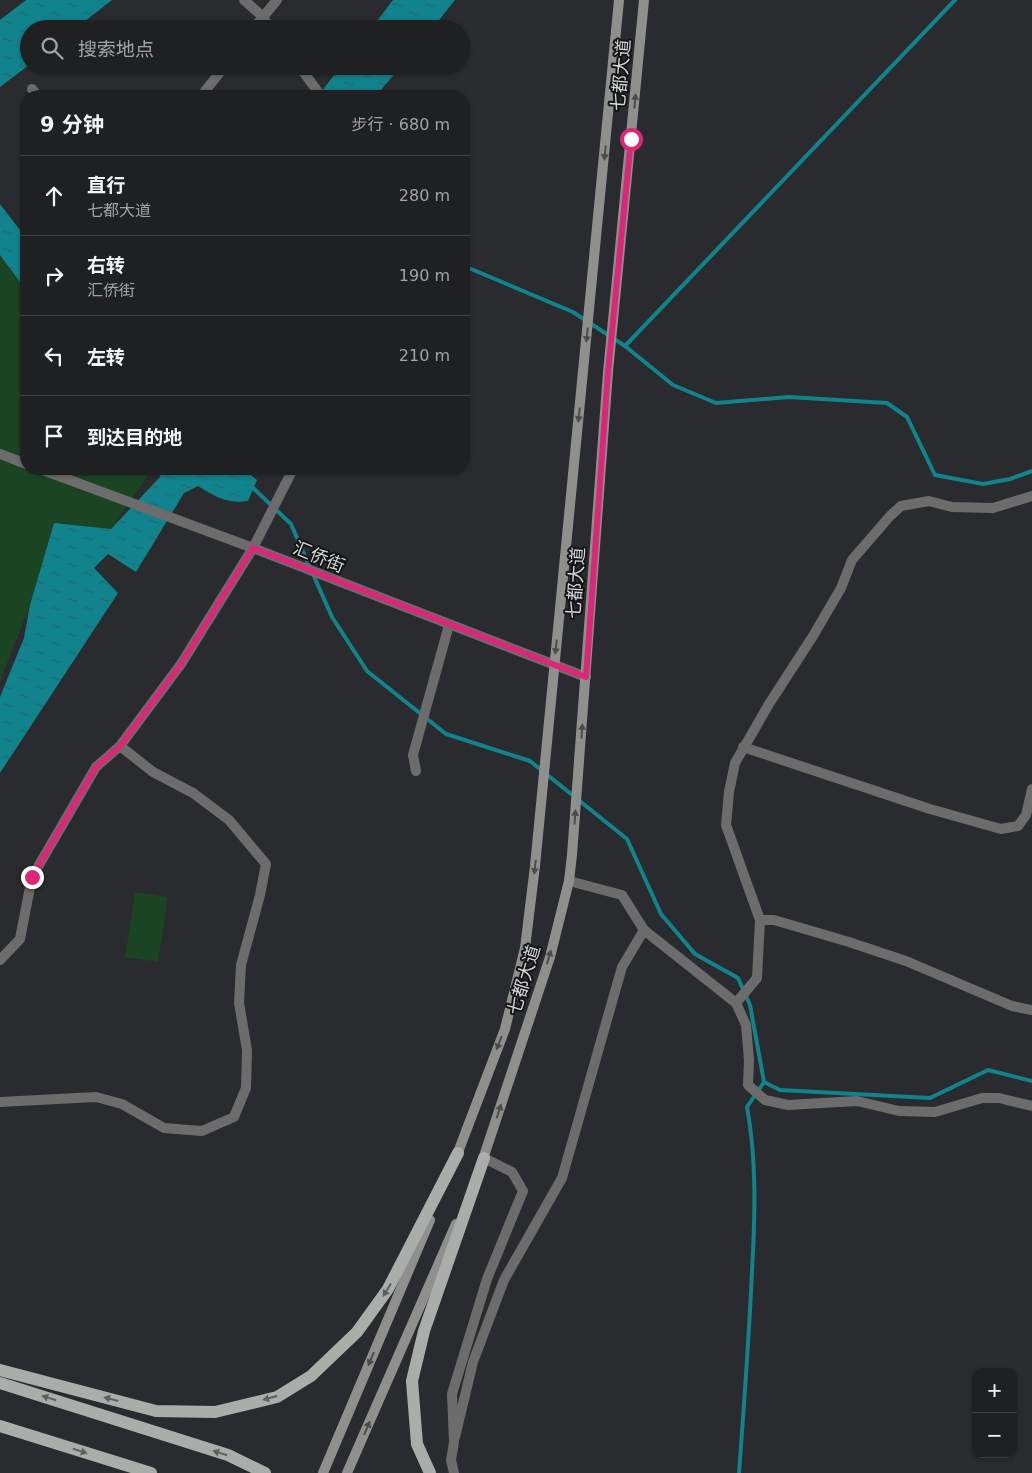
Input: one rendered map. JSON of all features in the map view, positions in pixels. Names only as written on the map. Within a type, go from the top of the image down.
[{"type":"main road","name":"七都大道","points":[[323,1473],[458,1153],[505,1028],[525,948],[540,819],[619,0]]},
{"type":"main road","name":"七都大道","points":[[347,1473],[484,1158],[550,957],[568,881],[578,779],[608,372],[644,0]]},
{"type":"main road","points":[[0,1370],[156,1411],[215,1412],[277,1396],[311,1376],[357,1332],[388,1289],[458,1153]]},
{"type":"main road","points":[[430,1473],[417,1444],[412,1381],[424,1331],[484,1158]]},
{"type":"main road","points":[[0,1383],[228,1455],[265,1473]]},
{"type":"main road","points":[[0,1426],[151,1473]]},
{"type":"street","points":[[244,0],[265,20]]},
{"type":"street","points":[[259,20],[278,0]]},
{"type":"street","points":[[206,90],[218,75]]},
{"type":"street","points":[[306,75],[317,90]]},
{"type":"street","points":[[0,454],[20,462]]},
{"type":"street","name":"汇侨街","points":[[57,475],[285,560],[586,677]]},
{"type":"street","points":[[0,960],[20,939],[32,877],[96,767],[120,746],[181,664],[253,548],[290,475]]},
{"type":"street","points":[[738,1000],[757,978],[760,920],[726,825],[729,792],[735,763],[841,588],[852,560],[901,506],[929,501],[952,507],[994,508],[1032,496]]},
{"type":"street","points":[[416,771],[413,755],[449,625]]},
{"type":"street","points":[[0,1102],[96,1097],[122,1104],[164,1128],[202,1131],[234,1118],[246,1088],[247,1050],[239,1003],[241,964],[260,895],[266,864],[229,820],[192,793],[153,772],[120,746]]},
{"type":"street","points":[[743,747],[930,809],[1001,829],[1018,826],[1026,815],[1032,789]]},
{"type":"street","points":[[568,881],[622,895],[644,930],[738,1000],[746,1025],[749,1060],[748,1085],[765,1100],[788,1105],[857,1101],[899,1111],[935,1112],[982,1098],[999,1098],[1032,1106]]},
{"type":"street","points":[[760,920],[774,920],[849,942],[906,961],[1012,1006],[1032,1010]]},
{"type":"street","points":[[454,1473],[451,1460],[454,1442],[476,1353],[504,1280],[562,1178],[622,967],[644,930]]},
{"type":"street","points":[[454,1442],[452,1394],[486,1278],[523,1190],[512,1172],[484,1158]]},
{"type":"green space","points":[[0,255],[20,282],[20,475],[148,475],[111,529],[54,523],[30,605],[0,681]]},
{"type":"green space","points":[[135,892],[168,897],[158,962],[125,957]]},
{"type":"water","points":[[26,0],[112,0],[86,20],[20,20],[20,72],[0,87],[0,20]]},
{"type":"water","points":[[393,0],[455,0],[439,20],[378,20]]},
{"type":"water","points":[[334,75],[394,75],[381,90],[323,90]]},
{"type":"water","points":[[0,204],[20,230],[20,282],[0,255]]},
{"type":"water","points":[[160,475],[251,475],[257,480],[248,501],[241,502],[222,499],[198,486],[184,493],[136,572],[108,554],[94,568],[118,593],[0,773],[0,697],[24,638],[30,605],[54,523],[111,529]]},
{"type":"waterway","points":[[625,346],[955,0]]},
{"type":"waterway","points":[[470,269],[573,312],[625,346],[673,385],[716,403],[789,397],[887,403],[907,417],[935,475],[983,484],[1010,479],[1032,471]]},
{"type":"waterway","points":[[251,486],[291,524],[310,568]]},
{"type":"waterway","points":[[313,574],[332,617],[367,671],[446,734],[530,761],[627,839],[661,914],[695,954],[738,978],[750,1005],[764,1082],[780,1090],[930,1098],[988,1070],[1032,1081]]},
{"type":"waterway","points":[[739,1473],[754,1210],[754,1168],[747,1107],[764,1082]]},
{"type":"route","points":[[32,877],[96,767],[120,746],[181,664],[253,548],[586,677],[608,372],[631,139]]}]
